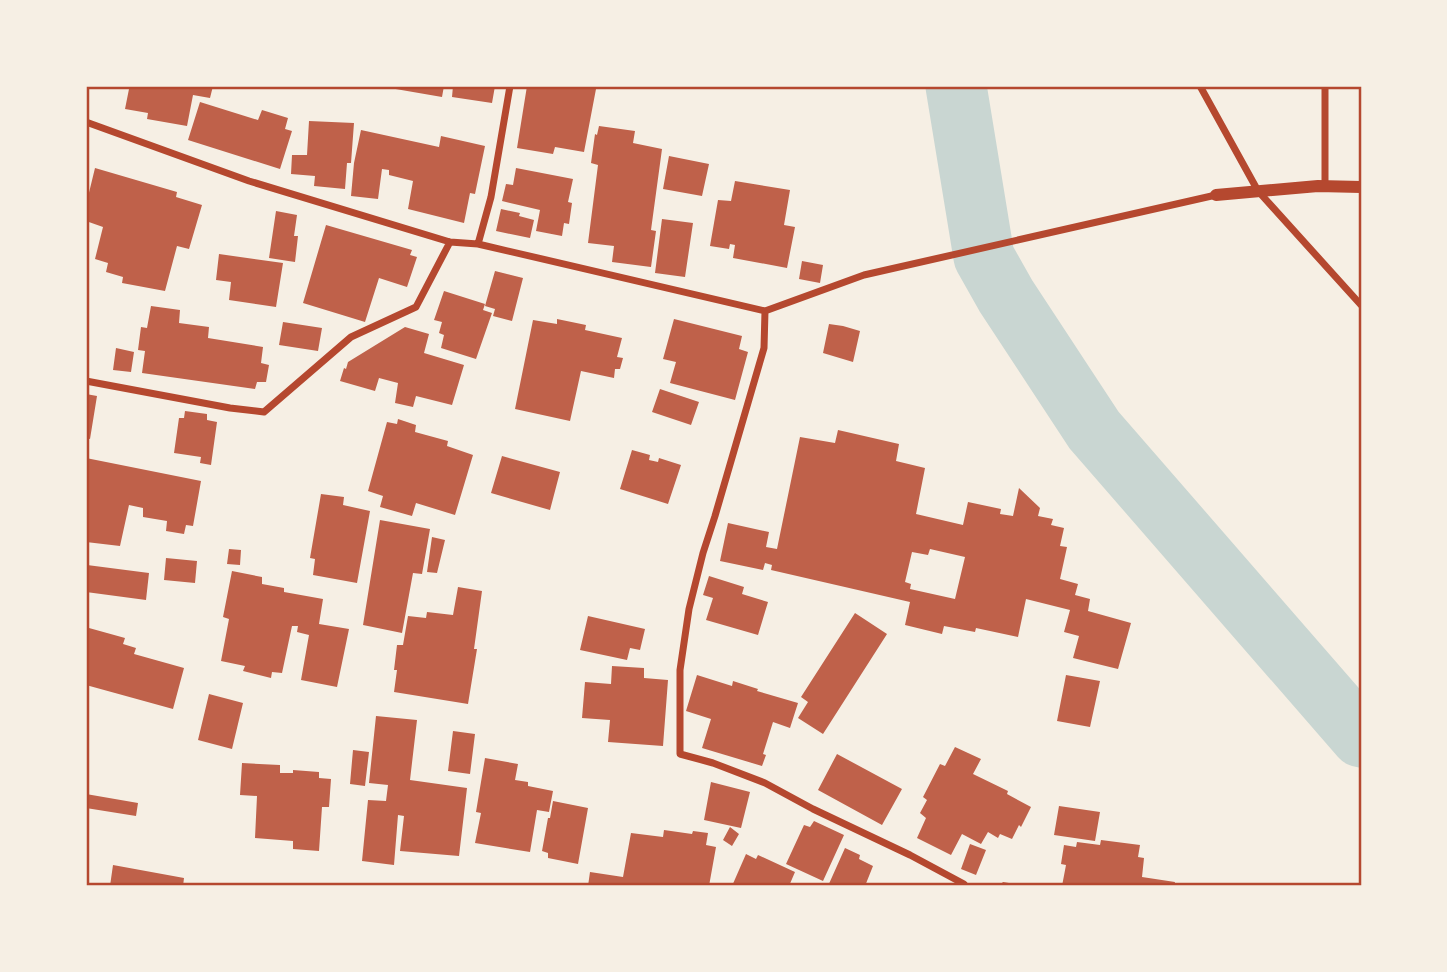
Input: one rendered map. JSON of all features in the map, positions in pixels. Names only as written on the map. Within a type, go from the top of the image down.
[{"type":"street","points":[[478,244],[491,197],[510,86]]},
{"type":"street","points":[[1200,86],[1258,191],[1361,305]]},
{"type":"street","points":[[1325,86],[1325,186]]},
{"type":"street","points":[[86,122],[249,181],[450,242],[478,244],[765,311],[864,275],[1216,195],[1325,186],[1361,187]]},
{"type":"street","points":[[86,381],[264,412],[351,337],[416,307],[450,242]]},
{"type":"street","points":[[765,311],[764,348],[689,609],[680,670],[680,754],[713,763],[765,783],[910,855],[964,884],[963,886]]},
{"type":"building","points":[[117,86],[213,86],[210,98],[193,95],[187,126],[147,119],[148,113],[125,109],[129,89]]},
{"type":"building","points":[[384,86],[444,86],[442,97]]},
{"type":"building","points":[[453,86],[495,86],[492,103],[452,97]]},
{"type":"building","points":[[527,86],[596,89],[584,152],[555,147],[553,154],[517,148]]},
{"type":"building","points":[[200,102],[258,120],[262,110],[288,118],[285,129],[292,131],[280,169],[188,140]]},
{"type":"building","points":[[309,121],[354,123],[351,163],[347,163],[345,189],[314,186],[315,176],[291,174],[292,155],[307,155]]},
{"type":"building","points":[[599,126],[635,131],[633,143],[662,149],[651,230],[656,231],[651,267],[612,262],[614,246],[588,243],[598,165],[591,163],[595,134],[597,135]]},
{"type":"building","points":[[361,130],[439,147],[441,136],[485,146],[475,194],[470,193],[464,223],[408,209],[413,181],[389,175],[389,170],[382,169],[378,199],[351,196]]},
{"type":"building","points":[[669,156],[709,164],[702,196],[663,189]]},
{"type":"building","points":[[95,168],[177,192],[176,197],[202,205],[189,249],[177,246],[165,291],[122,283],[123,277],[106,272],[108,263],[95,259],[103,227],[86,221],[86,205]]},
{"type":"building","points":[[516,168],[573,179],[568,202],[572,203],[569,224],[564,223],[562,236],[536,231],[540,210],[502,201],[506,184],[513,185]]},
{"type":"building","points":[[735,181],[790,190],[784,225],[795,227],[787,268],[733,258],[735,245],[730,244],[729,249],[710,246],[718,200],[731,201]]},
{"type":"building","points":[[501,209],[520,213],[519,216],[534,220],[530,238],[496,231]]},
{"type":"building","points":[[276,211],[297,215],[294,236],[298,236],[295,262],[269,258]]},
{"type":"building","points":[[662,219],[693,223],[685,277],[655,273]]},
{"type":"building","points":[[326,225],[412,250],[410,255],[417,257],[407,287],[379,278],[365,322],[303,303]]},
{"type":"building","points":[[219,254],[283,263],[276,307],[229,300],[231,282],[216,280]]},
{"type":"building","points":[[802,261],[823,265],[820,283],[799,279]]},
{"type":"building","points":[[495,271],[523,278],[512,321],[493,316],[495,309],[485,306]]},
{"type":"building","points":[[444,291],[485,304],[483,310],[492,313],[476,359],[441,348],[444,335],[439,333],[442,322],[434,320]]},
{"type":"building","points":[[151,306],[180,310],[179,323],[209,327],[208,338],[263,347],[261,363],[269,365],[266,382],[257,382],[255,389],[142,373],[145,351],[138,350],[141,327],[147,328]]},
{"type":"building","points":[[557,319],[586,325],[585,330],[622,338],[617,357],[623,358],[620,369],[615,369],[614,378],[581,371],[570,421],[515,409],[533,320],[557,324]]},
{"type":"building","points":[[674,319],[742,336],[739,349],[748,352],[735,400],[670,383],[676,362],[663,359]]},
{"type":"building","points":[[283,322],[322,328],[318,351],[279,345]]},
{"type":"building","points":[[829,324],[860,331],[853,362],[823,353]]},
{"type":"building","points":[[405,327],[429,334],[424,353],[464,365],[452,405],[416,396],[413,407],[395,403],[398,383],[379,378],[375,391],[340,381],[348,362]]},
{"type":"building","points":[[116,348],[134,352],[131,372],[113,370]]},
{"type":"building","points":[[660,389],[699,402],[691,425],[652,412]]},
{"type":"building","points":[[86,394],[97,396],[90,439],[86,438]]},
{"type":"building","points":[[185,411],[207,414],[207,420],[217,422],[211,465],[200,463],[201,457],[174,453],[179,418],[184,418]]},
{"type":"building","points":[[398,419],[416,425],[415,432],[448,441],[447,446],[473,455],[455,515],[416,503],[412,516],[380,507],[383,496],[368,491],[387,422],[397,424]]},
{"type":"building","points":[[838,430],[899,444],[896,461],[925,468],[916,514],[963,525],[968,502],[1001,509],[1000,514],[1013,516],[1019,488],[1040,508],[1038,516],[1053,519],[1051,525],[1064,528],[1060,546],[1067,547],[1060,579],[1078,584],[1075,595],[1090,599],[1088,611],[1131,623],[1118,669],[1073,658],[1079,636],[1064,632],[1070,610],[1026,599],[1018,637],[976,628],[975,632],[944,626],[942,634],[905,625],[910,602],[771,570],[772,565],[765,563],[763,570],[720,561],[728,523],[769,532],[766,547],[777,549],[800,437],[835,443]],"holes":[[[930,549],[965,557],[955,599],[910,589],[911,584],[905,582],[912,552],[928,555]]]},
{"type":"building","points":[[632,450],[650,455],[649,460],[658,462],[659,458],[681,465],[668,504],[620,489]]},
{"type":"building","points":[[502,456],[560,472],[550,510],[491,493]]},
{"type":"building","points":[[86,458],[201,481],[193,526],[186,525],[184,534],[166,531],[167,521],[143,517],[143,508],[129,505],[120,546],[86,542]]},
{"type":"building","points":[[321,494],[344,497],[343,505],[370,511],[357,583],[313,575],[315,559],[310,558]]},
{"type":"building","points":[[380,520],[430,529],[422,574],[413,573],[402,633],[363,625]]},
{"type":"building","points":[[432,537],[445,540],[437,573],[427,572]]},
{"type":"building","points":[[229,549],[241,550],[240,565],[227,564]]},
{"type":"building","points":[[166,558],[197,561],[195,583],[164,580]]},
{"type":"building","points":[[87,565],[149,573],[146,600],[86,592]]},
{"type":"building","points":[[232,571],[262,577],[262,584],[284,588],[284,592],[323,599],[319,624],[349,629],[337,687],[301,680],[309,635],[297,632],[298,626],[292,626],[282,673],[272,672],[271,678],[243,671],[245,666],[221,661],[229,619],[223,617]]},
{"type":"building","points":[[709,576],[744,587],[742,594],[768,602],[758,635],[706,620],[713,598],[703,595]]},
{"type":"building","points":[[458,587],[482,591],[474,649],[477,649],[468,704],[394,692],[397,645],[403,645],[408,616],[426,618],[427,612],[453,615]]},
{"type":"building","points":[[855,613],[887,634],[823,734],[798,718],[808,702],[801,697]]},
{"type":"building","points":[[588,616],[645,629],[640,650],[630,648],[627,660],[580,650]]},
{"type":"building","points":[[89,628],[125,638],[123,644],[136,648],[134,654],[184,668],[173,709],[86,685],[86,630]]},
{"type":"building","points":[[612,666],[644,668],[644,678],[668,680],[663,746],[608,742],[610,720],[582,718],[585,682],[611,684]]},
{"type":"building","points":[[697,675],[732,686],[733,681],[798,703],[790,728],[773,722],[762,766],[702,748],[711,719],[686,711]]},
{"type":"building","points":[[1066,675],[1100,681],[1090,727],[1057,721]]},
{"type":"building","points":[[209,694],[243,703],[232,749],[198,740]]},
{"type":"building","points":[[376,716],[417,720],[410,780],[467,788],[459,856],[400,851],[404,816],[398,815],[394,865],[362,861],[368,800],[386,801],[388,785],[369,783]]},
{"type":"building","points":[[453,731],[475,734],[470,774],[448,771]]},
{"type":"building","points":[[955,747],[981,759],[973,774],[1008,791],[1007,794],[1031,807],[1012,839],[1000,834],[998,838],[988,832],[981,844],[962,834],[951,855],[917,838],[926,818],[920,813],[927,800],[923,797],[940,764],[945,766]]},
{"type":"building","points":[[353,750],[369,752],[365,786],[350,784]]},
{"type":"building","points":[[837,754],[902,789],[882,825],[818,790]]},
{"type":"building","points":[[485,758],[518,764],[515,780],[528,782],[528,786],[553,791],[549,812],[537,810],[530,852],[475,843],[481,813],[476,812]]},
{"type":"building","points":[[242,763],[280,765],[280,773],[293,773],[293,770],[319,772],[319,778],[331,779],[329,807],[322,807],[319,851],[293,849],[293,841],[255,838],[257,796],[240,795]]},
{"type":"building","points":[[711,782],[750,792],[741,828],[704,820]]},
{"type":"building","points":[[86,794],[138,803],[136,816],[86,808]]},
{"type":"building","points":[[553,801],[588,808],[578,864],[548,858],[548,853],[542,851]]},
{"type":"building","points":[[1059,806],[1100,812],[1095,841],[1054,835]]},
{"type":"building","points":[[814,821],[844,835],[823,881],[786,864],[804,825],[810,827]]},
{"type":"building","points":[[730,827],[739,834],[732,846],[723,840]]},
{"type":"building","points":[[664,830],[708,833],[706,845],[716,847],[709,886],[688,886],[689,884],[683,883],[682,886],[588,886],[590,872],[623,877],[631,833],[663,837]]},
{"type":"building","points":[[1101,840],[1140,845],[1138,857],[1144,858],[1142,877],[1175,882],[1174,886],[1062,886],[1066,865],[1061,864],[1064,845],[1076,847],[1077,842],[1100,845]]},
{"type":"building","points":[[970,844],[986,850],[976,875],[961,869]]},
{"type":"building","points":[[845,848],[860,855],[859,859],[873,866],[865,886],[828,886]]},
{"type":"building","points":[[746,854],[756,859],[758,855],[795,872],[789,886],[732,886]]},
{"type":"building","points":[[113,865],[184,878],[183,886],[110,886]]},
{"type":"building","points":[[1003,882],[1021,885],[1021,886],[999,886]]},
{"type":"waterway","points":[[956,86],[984,257],[1006,296],[1094,430],[1361,737]]}]
